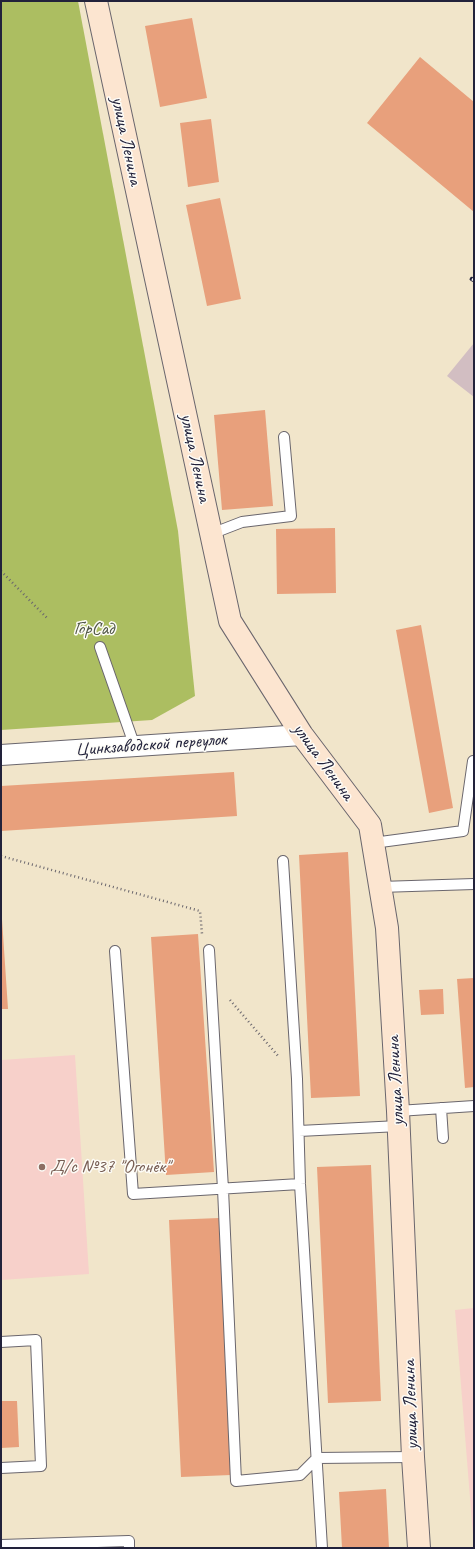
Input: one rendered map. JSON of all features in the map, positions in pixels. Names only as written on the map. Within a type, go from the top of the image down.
[{"type":"street","name":"улица Ленина","points":[[96,1],[230,621],[302,735],[370,825],[386,928],[398,1119],[413,1457],[419,1548]]},
{"type":"street","name":"Цинкзаводской переулок","points":[[1,756],[302,735]]},
{"type":"lane","points":[[211,534],[242,522],[291,516],[284,437]]},
{"type":"lane","points":[[100,646],[135,746]]},
{"type":"lane","points":[[373,843],[463,831],[473,761]]},
{"type":"lane","points":[[283,861],[297,1079],[300,1184],[322,1548]]},
{"type":"lane","points":[[380,887],[474,884]]},
{"type":"lane","points":[[206,946],[210,977],[223,1189],[236,1481],[300,1475],[317,1458],[413,1457]]},
{"type":"lane","points":[[115,951],[133,1194],[300,1184]]},
{"type":"lane","points":[[299,1131],[398,1119],[441,1108],[474,1106]]},
{"type":"lane","points":[[441,1108],[443,1138]]},
{"type":"lane","points":[[1,1342],[36,1340],[41,1466],[1,1468]]},
{"type":"lane","points":[[1,1545],[129,1541],[130,1548]]},
{"type":"path","points":[[1,571],[47,618]]},
{"type":"path","points":[[1,856],[200,911],[206,946]]},
{"type":"path","points":[[210,977],[297,1079]]},
{"type":"shaded area","points":[[474,343],[474,397],[447,376]]},
{"type":"shaded area","name":"Д/с №37 \"Огонёк\"","points":[[75,1055],[89,1274],[1,1280],[1,1060]]},
{"type":"shaded area","points":[[474,1308],[474,1548],[455,1310]]},
{"type":"green space","name":"ГорСад","points":[[1,1],[78,1],[178,531],[195,696],[152,720],[1,730]]},
{"type":"building","points":[[192,18],[207,98],[160,107],[145,26]]},
{"type":"building","points":[[420,57],[474,102],[474,212],[367,123]]},
{"type":"building","points":[[211,119],[219,182],[188,187],[180,123]]},
{"type":"building","points":[[220,198],[241,299],[207,306],[186,205]]},
{"type":"building","points":[[265,410],[273,506],[222,510],[214,415]]},
{"type":"building","points":[[335,528],[336,593],[277,594],[276,529]]},
{"type":"building","points":[[421,625],[453,808],[429,813],[396,630]]},
{"type":"building","points":[[234,772],[237,816],[1,831],[1,786]]},
{"type":"building","points":[[348,852],[360,1096],[311,1098],[299,855]]},
{"type":"building","points":[[1,904],[8,1009],[1,1009]]},
{"type":"building","points":[[198,934],[214,1172],[166,1175],[151,937]]},
{"type":"building","points":[[474,978],[474,1087],[465,1088],[457,979]]},
{"type":"building","points":[[443,989],[444,1014],[421,1015],[419,990]]},
{"type":"building","points":[[371,1165],[381,1401],[328,1403],[317,1167]]},
{"type":"building","points":[[219,1218],[231,1475],[181,1477],[169,1220]]},
{"type":"building","points":[[1,1401],[17,1401],[19,1447],[1,1448]]},
{"type":"building","points":[[386,1489],[389,1548],[342,1548],[339,1492]]},
{"type":"place","name":"Д/с №37 \"Огонёк\"","points":[[42,1167]]}]
